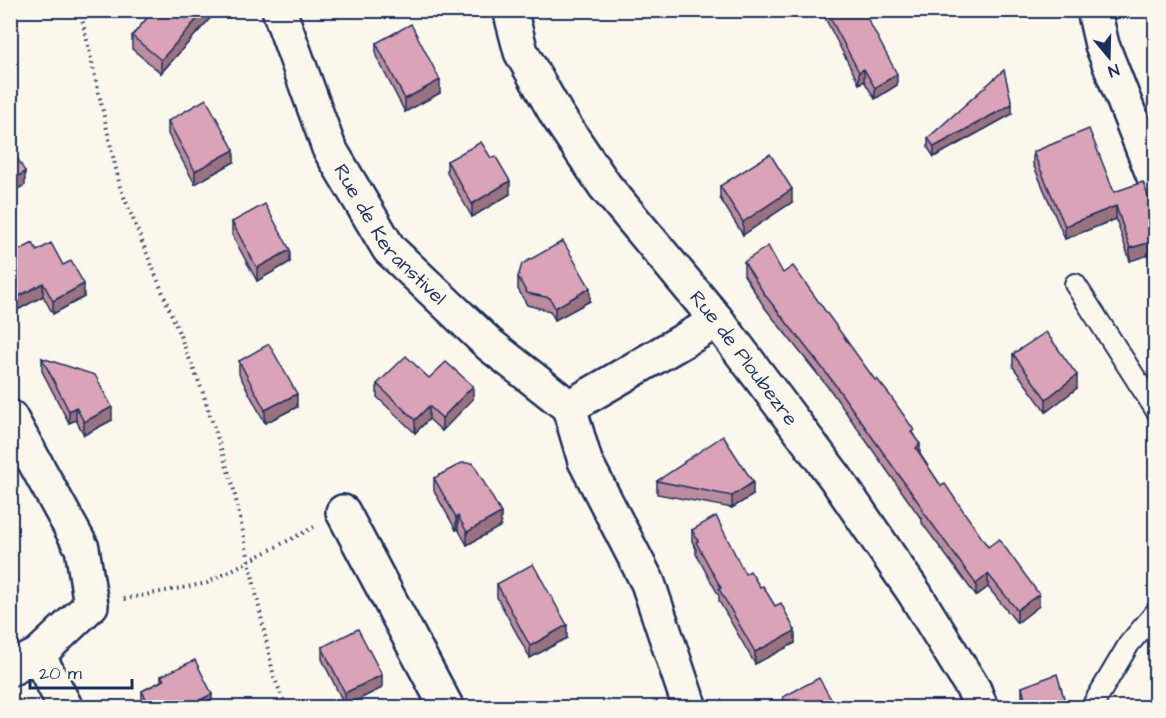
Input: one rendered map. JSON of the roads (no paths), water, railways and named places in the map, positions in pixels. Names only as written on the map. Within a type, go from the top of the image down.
[{"type":"street","name":"Rue de Ploubezre","points":[[510,10],[520,52],[557,115],[605,186],[716,319],[835,477],[915,594],[974,690],[981,708]]},
{"type":"street","points":[[1094,10],[1101,45],[1155,182]]},
{"type":"street","name":"Rue de Keranstivel","points":[[280,13],[329,148],[389,249],[490,345],[569,407]]},
{"type":"street","points":[[690,708],[648,584],[585,461],[569,407],[700,331],[716,319]]},
{"type":"street","points":[[10,417],[81,548],[91,605],[24,662],[66,708]]},
{"type":"street","points":[[343,512],[447,708]]},
{"type":"lane","points":[[1074,284],[1155,410]]},
{"type":"lane","points":[[1091,708],[1129,644],[1155,612]]}]
